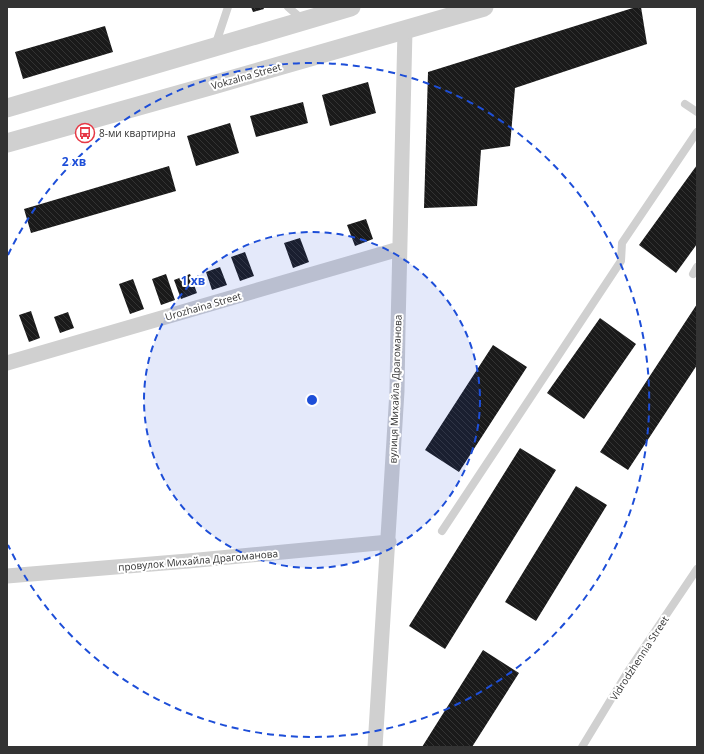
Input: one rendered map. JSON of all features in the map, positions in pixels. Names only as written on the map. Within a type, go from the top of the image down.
[{"type":"street","points":[[7,108],[351,7]]},
{"type":"street","name":"Vokzalna Street","points":[[7,143],[484,7]]},
{"type":"street","name":"вулиця Михайла Драгоманова","points":[[375,747],[397,391],[405,30]]},
{"type":"street","name":"Urozhaina Street","points":[[7,363],[399,249]]},
{"type":"street","name":"провулок Михайла Драгоманова","points":[[7,576],[180,562],[388,542]]},
{"type":"lane","points":[[214,48],[228,7]]},
{"type":"lane","points":[[288,7],[304,21]]},
{"type":"lane","points":[[685,104],[697,112]]},
{"type":"lane","points":[[442,531],[621,261],[622,244],[697,132]]},
{"type":"lane","name":"Vidrodzhennia Street","points":[[582,747],[627,673],[697,569]]},
{"type":"building","points":[[251,7],[263,7],[264,9],[253,12]]},
{"type":"building","points":[[636,7],[641,7],[647,44],[515,88],[510,146],[481,150],[477,206],[424,208],[428,72]]},
{"type":"building","points":[[105,26],[113,52],[23,79],[15,52]]},
{"type":"building","points":[[368,82],[376,113],[330,126],[322,95]]},
{"type":"building","points":[[303,102],[308,123],[256,137],[250,116]]},
{"type":"building","points":[[230,123],[239,153],[196,166],[187,136]]},
{"type":"building","points":[[697,165],[697,244],[676,273],[639,245]]},
{"type":"building","points":[[169,166],[176,191],[31,233],[24,209]]},
{"type":"building","points":[[366,219],[373,239],[355,246],[347,225]]},
{"type":"building","points":[[300,238],[309,262],[293,268],[284,243]]},
{"type":"building","points":[[245,252],[254,276],[240,281],[231,257]]},
{"type":"building","points":[[220,267],[227,285],[212,290],[206,272]]},
{"type":"building","points":[[166,274],[175,300],[161,305],[152,279]]},
{"type":"building","points":[[190,274],[197,293],[181,299],[174,280]]},
{"type":"building","points":[[133,279],[144,309],[130,314],[119,284]]},
{"type":"building","points":[[697,304],[697,365],[628,470],[600,452]]},
{"type":"building","points":[[31,311],[40,338],[29,342],[19,315]]},
{"type":"building","points":[[68,312],[74,328],[60,333],[54,317]]},
{"type":"building","points":[[600,318],[636,344],[584,419],[547,393]]},
{"type":"building","points":[[493,345],[527,367],[459,472],[425,450]]},
{"type":"building","points":[[520,448],[556,470],[445,649],[409,626]]},
{"type":"building","points":[[576,486],[607,505],[536,621],[505,602]]},
{"type":"building","points":[[483,650],[519,673],[472,747],[422,747]]},
{"type":"place","name":"8-ми квартирна","points":[[85,133]]}]
